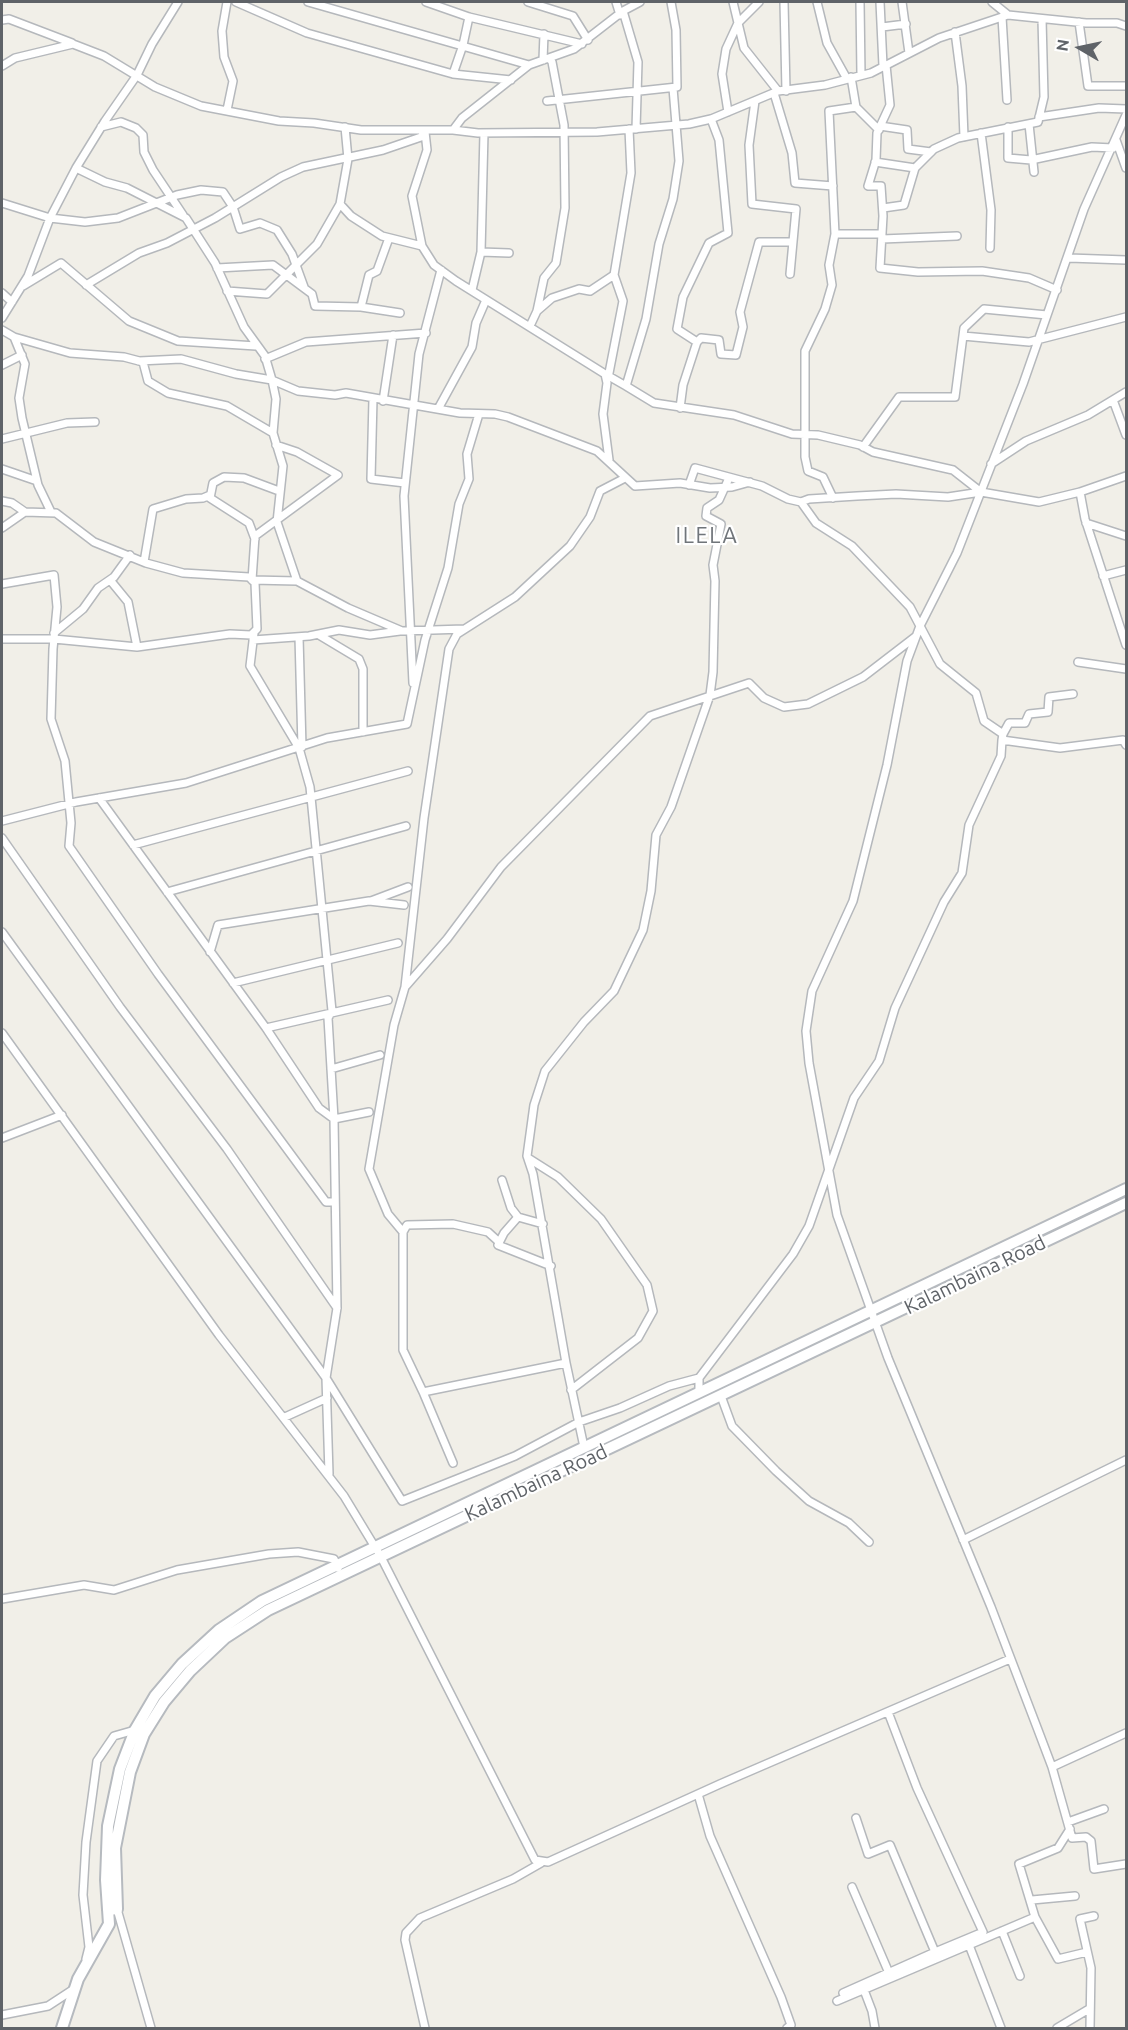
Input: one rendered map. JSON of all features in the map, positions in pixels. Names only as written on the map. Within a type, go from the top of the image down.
[{"type":"main road","points":[[378,1552],[584,1447],[1126,1190]]},
{"type":"main road","name":"Kalambaina Road","points":[[112,1909],[115,1848],[129,1772],[144,1734],[164,1702],[205,1654],[225,1638],[268,1610],[339,1570],[721,1396],[1126,1203]]},
{"type":"main road","points":[[62,2028],[83,1970],[109,1924],[112,1909],[106,1880],[108,1826],[120,1769],[135,1730],[155,1696],[198,1647],[262,1601],[339,1570]]},
{"type":"street","points":[[2,318],[21,287],[76,168],[137,75],[152,44],[178,2]]},
{"type":"street","points":[[227,2],[222,31],[224,57],[233,81],[227,110]]},
{"type":"street","points":[[236,2],[307,33],[453,74],[511,80]]},
{"type":"street","points":[[308,2],[529,65]]},
{"type":"street","points":[[426,2],[469,17],[585,42]]},
{"type":"street","points":[[528,2],[573,16],[585,42]]},
{"type":"street","points":[[605,374],[609,373],[623,301],[614,275],[631,173],[638,91],[638,62],[622,13],[616,2]]},
{"type":"street","points":[[453,130],[462,118],[529,65],[585,42],[640,2]]},
{"type":"street","points":[[547,101],[677,87],[676,30],[671,2]]},
{"type":"street","points":[[733,2],[744,48],[779,92]]},
{"type":"street","points":[[728,112],[722,74],[726,49],[738,23],[759,2]]},
{"type":"street","points":[[784,2],[779,92],[792,153],[795,183],[833,186]]},
{"type":"street","points":[[817,2],[827,43],[849,78],[856,107],[880,128],[907,130],[908,149],[931,152]]},
{"type":"street","points":[[860,2],[861,75]]},
{"type":"street","points":[[880,2],[884,66],[890,105],[880,128],[875,162],[868,186],[881,186],[883,208],[880,268],[918,272],[982,271],[1029,278],[1057,290]]},
{"type":"street","points":[[902,2],[909,53]]},
{"type":"street","points":[[992,2],[1005,16],[1007,100]]},
{"type":"street","points":[[2,20],[9,19],[104,56],[155,87],[201,106],[279,121],[361,130],[425,132],[453,130],[484,133],[633,129],[678,126],[711,119],[779,92],[825,85],[861,75],[955,32],[1005,16],[1117,23],[1126,26]]},
{"type":"street","points":[[453,74],[464,45],[469,17]]},
{"type":"street","points":[[883,208],[904,205],[915,168],[931,152],[964,136],[1038,122],[1044,97],[1042,19]]},
{"type":"street","points":[[1079,22],[1088,86],[1126,86]]},
{"type":"street","points":[[882,27],[906,24]]},
{"type":"street","points":[[955,32],[962,86],[964,136]]},
{"type":"street","points":[[544,34],[546,59]]},
{"type":"street","points":[[2,66],[15,58],[73,44]]},
{"type":"street","points":[[530,326],[537,310],[544,278],[556,263],[565,208],[560,99],[552,62],[546,59]]},
{"type":"street","points":[[626,386],[646,319],[659,244],[673,199],[679,161],[678,126],[673,88]]},
{"type":"street","points":[[755,101],[749,145],[752,204],[796,209],[790,274]]},
{"type":"street","points":[[833,498],[823,477],[808,471],[805,457],[805,351],[825,309],[832,285],[830,266],[835,234],[829,111],[856,107]]},
{"type":"street","points":[[1039,117],[1099,108],[1126,109]]},
{"type":"street","points":[[1126,115],[1084,209],[1069,258],[957,554],[915,637],[907,661],[887,765],[853,901],[813,991],[807,1013],[807,1048],[828,1174],[837,1215],[870,1310],[932,1470],[1011,1659],[1052,1767],[1072,1838],[1086,1837],[1090,1841],[1094,1869],[1126,1864]]},
{"type":"street","points":[[697,342],[677,329],[683,297],[709,243],[728,233],[719,140],[711,119]]},
{"type":"street","points":[[101,127],[120,122],[136,128],[143,135],[144,152],[153,170],[184,217],[194,228],[217,268],[244,327],[265,359],[273,380],[276,399],[273,433],[283,466],[277,518],[297,581]]},
{"type":"street","points":[[1029,124],[1034,172]]},
{"type":"street","points":[[1008,127],[1008,158],[1032,160],[1092,147],[1113,148]]},
{"type":"street","points":[[228,291],[267,294],[317,244],[340,204],[348,159],[345,128]]},
{"type":"street","points":[[86,285],[139,254],[167,243],[233,207],[303,166],[348,159],[421,137],[425,132]]},
{"type":"street","points":[[425,132],[427,150],[412,196],[422,246],[434,265],[486,300],[654,404],[734,415],[792,434],[863,447],[953,471],[981,492]]},
{"type":"street","points":[[981,132],[991,210],[990,248]]},
{"type":"street","points":[[472,290],[481,252],[484,133]]},
{"type":"street","points":[[1116,140],[1126,168]]},
{"type":"street","points":[[875,162],[915,168]]},
{"type":"street","points":[[76,168],[184,217]]},
{"type":"street","points":[[2,203],[51,218],[85,222],[118,218],[172,197],[201,190],[223,192],[233,207],[240,229],[260,223],[278,230],[296,265],[304,288]]},
{"type":"street","points":[[340,204],[366,227],[389,238],[422,246]]},
{"type":"street","points":[[835,234],[882,237],[957,236]]},
{"type":"street","points":[[362,307],[369,275],[377,271],[389,238]]},
{"type":"street","points":[[680,408],[697,342],[701,338],[718,340],[721,354],[736,355],[743,327],[740,312],[759,242],[793,242]]},
{"type":"street","points":[[481,252],[509,252]]},
{"type":"street","points":[[1069,258],[1126,260]]},
{"type":"street","points":[[21,287],[61,263],[129,321],[178,341],[256,346]]},
{"type":"street","points":[[217,268],[273,265],[312,294],[315,306],[362,307],[400,313]]},
{"type":"street","points":[[413,693],[405,483],[419,354],[441,270]]},
{"type":"street","points":[[537,310],[552,298],[579,289],[590,291],[614,275]]},
{"type":"street","points":[[2,293],[12,302]]},
{"type":"street","points":[[438,409],[472,347],[476,323],[486,300]]},
{"type":"street","points":[[863,447],[899,397],[955,397],[964,328],[984,309],[1047,315]]},
{"type":"street","points":[[963,336],[1029,342],[1126,317]]},
{"type":"street","points":[[2,330],[14,337],[78,354],[109,355],[139,361],[181,359],[236,374],[273,380],[298,391],[335,395],[346,393],[438,409],[495,414],[518,420],[597,451],[635,486],[680,483],[726,488],[750,482]]},
{"type":"street","points":[[265,359],[306,342],[426,333]]},
{"type":"street","points":[[383,401],[393,335]]},
{"type":"street","points":[[14,337],[25,364],[19,398],[25,433],[37,481],[51,513]]},
{"type":"street","points":[[2,365],[22,356]]},
{"type":"street","points":[[139,361],[143,362],[148,381],[168,393],[227,406],[273,433]]},
{"type":"street","points":[[605,374],[607,383],[603,414],[609,460]]},
{"type":"street","points":[[991,464],[1026,441],[1088,415],[1126,392]]},
{"type":"street","points":[[373,399],[371,479],[405,483]]},
{"type":"street","points":[[1113,400],[1126,435]]},
{"type":"street","points":[[2,821],[69,804],[186,783],[327,738],[407,724],[429,629],[448,568],[459,504],[469,479],[467,454],[479,414]]},
{"type":"street","points":[[2,439],[67,423],[95,422]]},
{"type":"street","points":[[255,538],[277,518],[338,475],[297,452],[276,445]]},
{"type":"street","points":[[689,485],[695,468],[750,482],[801,502],[816,523],[852,546],[910,607],[940,664],[976,693],[984,721],[1002,737],[1060,748],[1123,740],[1126,745]]},
{"type":"street","points":[[2,469],[37,481]]},
{"type":"street","points":[[801,502],[809,499],[896,494],[948,497],[981,492],[1040,502],[1080,492],[1126,476]]},
{"type":"street","points":[[210,495],[213,483],[224,477],[244,478],[279,491]]},
{"type":"street","points":[[403,1232],[388,1214],[369,1169],[394,1025],[405,987],[424,818],[449,649],[457,634],[515,597],[570,546],[590,517],[600,490],[616,485],[624,478]]},
{"type":"street","points":[[584,1447],[566,1363],[543,1224],[528,1158],[534,1104],[545,1071],[584,1022],[614,991],[642,930],[651,891],[656,835],[671,807],[710,695],[713,672],[715,581],[713,565],[721,524],[705,516],[707,508],[719,500],[729,478]]},
{"type":"street","points":[[1080,492],[1086,523],[1126,645]]},
{"type":"street","points":[[210,495],[227,510],[249,523],[255,538],[252,579],[257,594],[257,629],[249,666],[300,747]]},
{"type":"street","points":[[144,562],[153,509],[186,499],[210,495]]},
{"type":"street","points":[[2,501],[12,503],[25,512],[51,513],[63,518],[94,542],[144,562],[183,573],[297,581],[348,608],[402,631]]},
{"type":"street","points":[[2,528],[25,512]]},
{"type":"street","points":[[1086,523],[1126,536]]},
{"type":"street","points":[[54,636],[83,609],[98,588],[110,580],[130,555]]},
{"type":"street","points":[[1103,576],[1126,570]]},
{"type":"street","points":[[2,584],[54,575],[57,607],[51,719],[66,761],[69,846],[89,878],[326,1202],[334,1202]]},
{"type":"street","points":[[110,580],[128,602],[136,647]]},
{"type":"street","points":[[2,639],[54,636],[107,646],[136,647],[254,636],[298,637],[339,630],[370,635],[410,630],[464,629]]},
{"type":"street","points":[[319,635],[359,659],[363,669],[363,732]]},
{"type":"street","points":[[298,637],[300,747],[310,796],[332,1011],[328,1018],[334,1119],[337,1308],[326,1377],[329,1475]]},
{"type":"street","points":[[405,987],[447,939],[501,867],[650,716],[750,684],[764,698],[784,707],[808,704],[857,681],[915,637]]},
{"type":"street","points":[[1078,662],[1126,669]]},
{"type":"street","points":[[699,1392],[699,1378],[797,1248],[809,1226],[857,1092],[879,1061],[887,1029],[899,999],[944,902],[962,873],[969,825],[1001,756],[1002,737],[1009,723],[1024,723],[1029,714],[1048,712],[1049,697],[1073,694]]},
{"type":"street","points":[[133,845],[408,771]]},
{"type":"street","points":[[99,798],[266,1028],[319,1108],[334,1119],[369,1112]]},
{"type":"street","points":[[167,891],[406,826]]},
{"type":"street","points":[[2,838],[114,998],[226,1149],[337,1308]]},
{"type":"street","points":[[210,952],[218,925],[369,901],[408,887]]},
{"type":"street","points":[[369,901],[404,905]]},
{"type":"street","points":[[2,932],[326,1377],[402,1501],[515,1456],[579,1422],[620,1408],[669,1386],[699,1378]]},
{"type":"street","points":[[233,983],[398,944]]},
{"type":"street","points":[[266,1028],[332,1011],[388,1000]]},
{"type":"street","points":[[2,1033],[219,1335],[329,1475],[378,1552],[535,1860],[541,1863]]},
{"type":"street","points":[[331,1069],[380,1055]]},
{"type":"street","points":[[2,1138],[62,1115]]},
{"type":"street","points":[[528,1158],[558,1177],[601,1219],[647,1285],[653,1311],[638,1338],[572,1389]]},
{"type":"street","points":[[502,1180],[511,1208],[518,1217],[543,1224]]},
{"type":"street","points":[[499,1242],[518,1217]]},
{"type":"street","points":[[453,1463],[403,1350],[403,1232],[406,1225],[453,1224],[488,1232],[499,1242],[498,1245],[514,1254],[551,1266]]},
{"type":"street","points":[[423,1392],[566,1363]]},
{"type":"street","points":[[721,1396],[732,1426],[776,1471],[809,1501],[849,1523],[869,1542]]},
{"type":"street","points":[[285,1417],[327,1398]]},
{"type":"street","points":[[963,1540],[1126,1460]]},
{"type":"street","points":[[2,1599],[84,1585],[114,1590],[177,1570],[269,1554],[298,1552],[334,1559],[339,1570]]},
{"type":"street","points":[[425,2028],[407,1950],[406,1933],[420,1918],[513,1879],[541,1863],[548,1862],[698,1794],[1011,1659]]},
{"type":"street","points":[[843,1993],[984,1932],[917,1788],[888,1712]]},
{"type":"street","points":[[83,1970],[89,1947],[83,1895],[86,1842],[97,1761],[114,1737],[135,1730]]},
{"type":"street","points":[[1052,1767],[1126,1732]]},
{"type":"street","points":[[698,1794],[710,1836],[781,1997],[790,2025],[787,2028]]},
{"type":"street","points":[[1087,1952],[1058,1959],[1035,1917],[1032,1900],[1019,1864],[1058,1848],[1069,1826],[1104,1809]]},
{"type":"street","points":[[856,1818],[868,1854],[890,1845],[935,1952]]},
{"type":"street","points":[[852,1887],[889,1973]]},
{"type":"street","points":[[1032,1900],[1075,1896]]},
{"type":"street","points":[[112,1909],[151,2028]]},
{"type":"street","points":[[1090,2028],[1089,2009],[1092,1984],[1080,1919],[1094,1916]]},
{"type":"street","points":[[837,2001],[1035,1917]]},
{"type":"street","points":[[1002,1931],[1020,1976]]},
{"type":"street","points":[[969,1945],[1001,2028]]},
{"type":"street","points":[[2,2015],[48,2006],[75,1988]]},
{"type":"street","points":[[864,1990],[872,2011],[875,2028]]},
{"type":"street","points":[[1057,2028],[1089,2009]]},
{"type":"district","name":"ILELA","points":[[707,536]]}]
